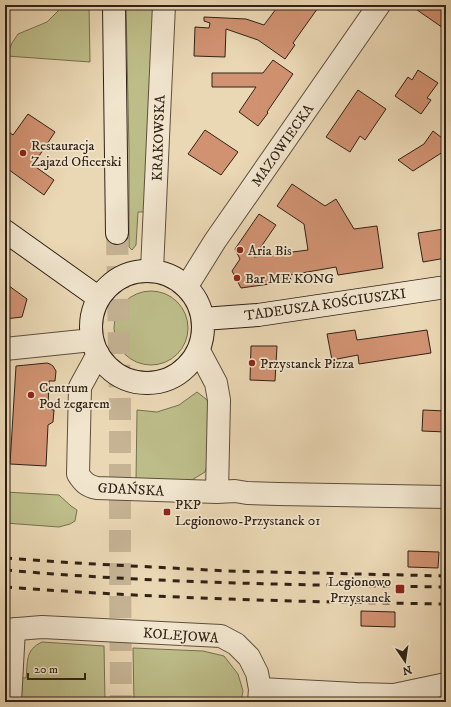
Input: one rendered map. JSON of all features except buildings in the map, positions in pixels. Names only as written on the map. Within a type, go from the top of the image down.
[{"type":"street","points":[[114,5],[117,233]]},
{"type":"street","name":"KRAKOWSKA","points":[[152,270],[164,5]]},
{"type":"street","name":"MAZOWIECKA","points":[[187,286],[215,241],[379,5]]},
{"type":"street","points":[[5,231],[99,298]]},
{"type":"street","points":[[152,270],[171,275],[187,286],[199,303],[203,319],[203,337],[198,351],[191,362],[183,370],[162,381],[148,383],[126,379],[115,373],[107,366],[95,347],[91,320],[94,308],[99,298],[120,277],[137,272],[152,270]]},
{"type":"street","name":"TADEUSZA KOŚCIUSZKI","points":[[203,319],[258,315],[446,287]]},
{"type":"street","points":[[5,349],[95,347]]},
{"type":"street","name":"GDAŃSKA","points":[[95,347],[80,387],[78,474],[84,483],[91,487],[217,492],[236,491],[246,493],[278,494],[446,497]]},
{"type":"street","points":[[198,351],[216,383],[219,400],[217,492]]},
{"type":"street","name":"KOLEJOWA","points":[[9,629],[42,627],[221,636],[236,644],[249,657],[257,673],[260,696],[356,694],[394,695],[446,684]]},
{"type":"street","points":[[9,629],[10,702]]},
{"type":"green space","points":[[59,5],[89,5],[90,62],[7,56],[12,43],[18,34],[47,22],[58,11]]},
{"type":"green space","points":[[126,5],[154,5],[144,212],[138,212],[136,245],[132,250],[129,247],[129,150]]},
{"type":"green space","points":[[151,291],[165,294],[177,302],[185,314],[188,328],[185,342],[177,354],[165,362],[151,365],[137,362],[125,354],[117,342],[114,328],[117,314],[125,302],[137,294]]},
{"type":"green space","points":[[197,392],[206,399],[211,406],[211,452],[205,472],[190,481],[136,481],[137,410],[157,412],[179,405]]},
{"type":"green space","points":[[5,492],[59,495],[77,510],[75,521],[59,527],[5,523]]},
{"type":"green space","points":[[42,642],[104,646],[105,702],[18,702],[20,678],[26,678],[27,661],[30,652]]},
{"type":"green space","points":[[133,648],[203,651],[224,656],[238,674],[243,691],[241,702],[134,702]]},
{"type":"tunnel","points":[[117,233],[120,405],[121,702]]},
{"type":"railway","points":[[5,558],[228,571],[446,576]]},
{"type":"railway","points":[[5,570],[170,581],[446,587]]},
{"type":"railway","points":[[5,587],[226,599],[446,604]]},
{"type":"place","name":"Restauracja Zajazd Oficerski","points":[[23,153]]},
{"type":"place","name":"Aria Bis","points":[[240,250]]},
{"type":"place","name":"Bar ME KONG","points":[[237,278]]},
{"type":"place","name":"Przystanek Pizza","points":[[252,363]]},
{"type":"place","name":"Centrum Pod zegarem","points":[[31,395]]},
{"type":"place","name":"PKP Legionowo-Przystanek 01","points":[[167,512]]},
{"type":"place","name":"Legionowo Przystanek","points":[[400,589]]}]
